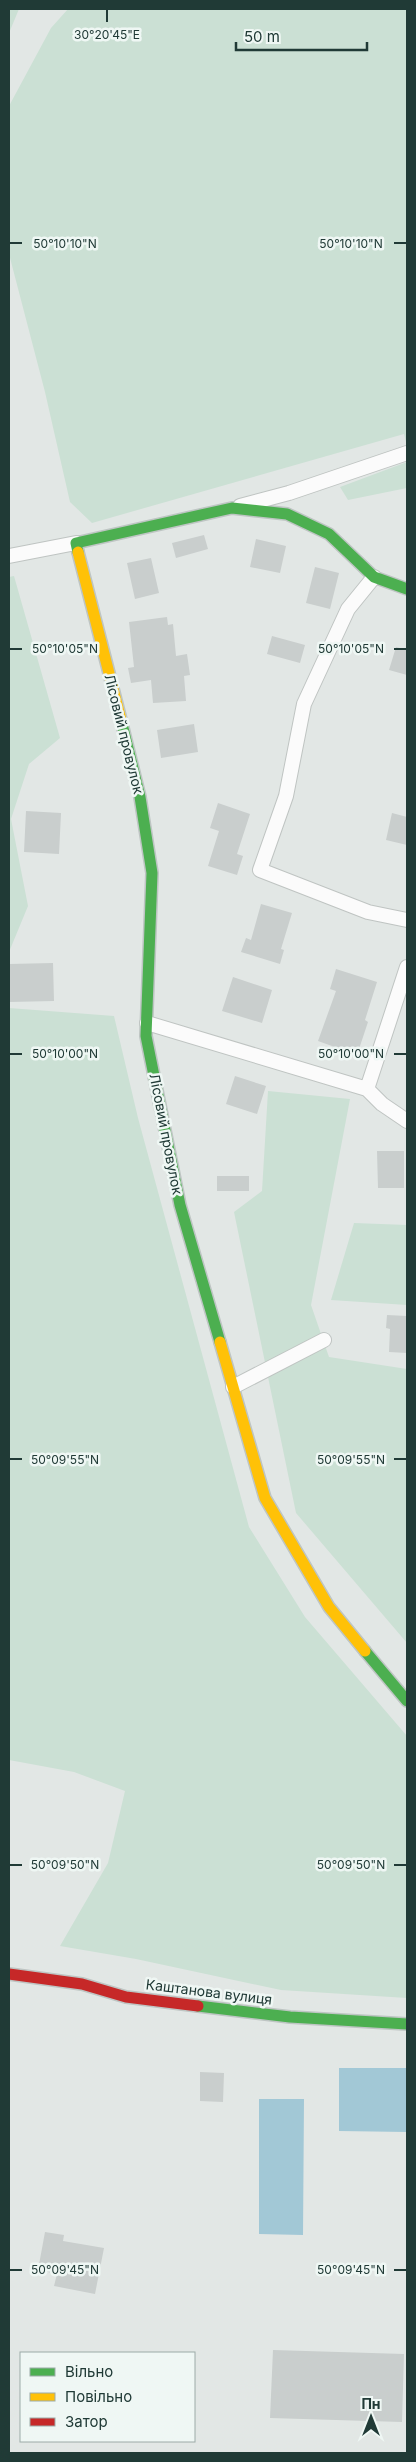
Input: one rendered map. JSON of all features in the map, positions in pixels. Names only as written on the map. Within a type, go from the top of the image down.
[{"type":"street","points":[[9,556],[232,508],[289,493],[407,453]]},
{"type":"street","points":[[232,508],[287,514],[330,534],[374,577],[407,589]]},
{"type":"street","name":"Лісовий провулок","points":[[76,543],[140,797],[152,873],[146,1036],[180,1205],[265,1498],[328,1607],[407,1701]]},
{"type":"street","points":[[374,577],[348,610],[304,704],[286,796],[260,870],[368,912],[407,920]]},
{"type":"street","points":[[367,1089],[407,967]]},
{"type":"street","points":[[147,1023],[367,1089],[382,1104],[407,1120]]},
{"type":"street","points":[[233,1387],[324,1340]]},
{"type":"street","name":"Каштанова вулиця","points":[[9,1974],[82,1984],[126,1997],[290,2017],[407,2024]]},
{"type":"green space","points":[[9,9],[19,9],[9,33]]},
{"type":"green space","points":[[68,9],[407,9],[407,446],[404,434],[92,523],[70,502],[45,392],[9,254],[9,106],[51,28]]},
{"type":"green space","points":[[407,462],[407,488],[348,500],[340,487]]},
{"type":"green space","points":[[14,576],[60,738],[29,764],[11,819],[28,906],[9,952],[9,577]]},
{"type":"green space","points":[[9,1008],[114,1016],[138,1118],[249,1527],[305,1617],[407,1736],[407,1998],[281,1990],[136,1959],[60,1946],[108,1863],[125,1791],[74,1772],[9,1760]]},
{"type":"green space","points":[[268,1091],[350,1099],[311,1305],[329,1357],[407,1369],[407,1643],[296,1513],[234,1212],[262,1191]]},
{"type":"green space","points":[[354,1223],[407,1225],[407,1305],[331,1300]]},
{"type":"water","points":[[339,2068],[407,2068],[407,2132],[339,2131]]},
{"type":"water","points":[[259,2099],[304,2099],[303,2235],[259,2234]]},
{"type":"building","points":[[204,535],[208,549],[176,558],[172,543]]},
{"type":"building","points":[[256,539],[286,546],[280,573],[250,567]]},
{"type":"building","points":[[151,558],[159,593],[135,599],[127,563]]},
{"type":"building","points":[[315,567],[339,573],[330,609],[306,603]]},
{"type":"building","points":[[167,617],[168,625],[173,624],[176,656],[187,654],[190,675],[184,676],[186,701],[153,703],[151,680],[131,683],[128,668],[134,667],[129,622]]},
{"type":"building","points":[[272,636],[305,645],[300,663],[267,654]]},
{"type":"building","points":[[396,647],[407,650],[407,675],[389,670]]},
{"type":"building","points":[[194,724],[198,752],[161,758],[157,730]]},
{"type":"building","points":[[218,803],[250,814],[237,854],[243,856],[237,875],[208,866],[219,831],[210,828]]},
{"type":"building","points":[[26,811],[61,813],[59,854],[24,852]]},
{"type":"building","points":[[392,813],[407,817],[407,845],[386,840]]},
{"type":"building","points":[[261,904],[292,913],[281,949],[284,950],[280,964],[241,952],[246,938],[251,940]]},
{"type":"building","points":[[53,963],[54,1001],[9,1002],[9,964]]},
{"type":"building","points":[[336,969],[377,982],[365,1020],[368,1022],[357,1055],[318,1041],[336,991],[330,989]]},
{"type":"building","points":[[233,977],[272,990],[262,1023],[222,1011]]},
{"type":"building","points":[[235,1076],[266,1086],[257,1114],[226,1104]]},
{"type":"building","points":[[377,1151],[404,1151],[404,1188],[378,1188]]},
{"type":"building","points":[[217,1176],[249,1176],[249,1191],[217,1191]]},
{"type":"building","points":[[387,1315],[407,1316],[407,1353],[389,1352],[390,1329],[386,1328]]},
{"type":"building","points":[[200,2072],[224,2073],[223,2102],[200,2101]]},
{"type":"building","points":[[45,2232],[64,2235],[63,2241],[104,2248],[95,2294],[54,2286],[57,2274],[38,2270]]},
{"type":"building","points":[[273,2350],[404,2354],[402,2422],[270,2418]]},
{"type":"traffic: fast","points":[[78,552],[76,543],[232,508],[287,514],[329,534],[374,577],[407,589]]},
{"type":"traffic: fast","points":[[121,720],[140,797],[152,873],[146,1036],[180,1205],[220,1342]]},
{"type":"traffic: fast","points":[[365,1651],[407,1701]]},
{"type":"traffic: fast","points":[[198,2006],[290,2017],[407,2024]]},
{"type":"traffic: slow","points":[[78,552],[121,720]]},
{"type":"traffic: slow","points":[[220,1342],[265,1498],[329,1607],[365,1651]]},
{"type":"traffic: jam","points":[[9,1974],[82,1984],[126,1997],[198,2006]]}]
